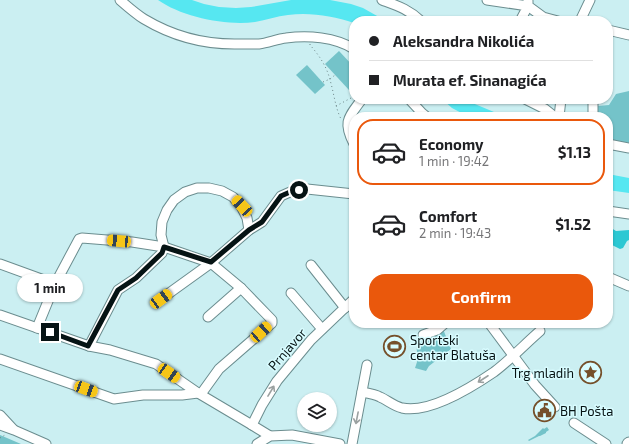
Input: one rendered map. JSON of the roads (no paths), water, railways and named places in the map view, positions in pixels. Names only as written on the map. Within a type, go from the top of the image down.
[{"type":"street","points":[[120,0],[143,18],[163,29],[180,36],[199,41],[226,44],[258,44],[286,38],[310,37],[332,40],[349,46]]},
{"type":"street","points":[[382,0],[404,8],[416,16]]},
{"type":"street","points":[[487,0],[528,3],[542,16]]},
{"type":"street","points":[[582,16],[590,0]]},
{"type":"street","points":[[522,16],[528,3]]},
{"type":"street","points":[[613,31],[629,34]]},
{"type":"street","points":[[413,104],[421,112]]},
{"type":"street","points":[[534,104],[548,112]]},
{"type":"street","points":[[349,117],[347,123],[349,134]]},
{"type":"street","points":[[613,145],[629,148]]},
{"type":"street","points":[[88,346],[118,290],[136,278],[162,253],[164,247],[161,235],[162,222],[166,210],[174,200],[185,192],[197,188],[209,188],[222,191],[233,197],[242,206],[247,218],[249,230]]},
{"type":"street","points":[[161,299],[211,262],[249,230],[262,222],[281,196],[290,192],[307,189],[349,193]]},
{"type":"street","points":[[613,212],[629,214]]},
{"type":"street","points":[[0,360],[114,399],[143,395],[199,394],[219,369],[272,323],[272,320],[241,288],[211,262],[164,247],[132,242],[82,238],[79,239],[55,284],[37,328]]},
{"type":"street","points":[[0,264],[55,284]]},
{"type":"street","points":[[311,265],[345,308]]},
{"type":"street","points":[[613,279],[629,286]]},
{"type":"street","points":[[208,317],[241,288]]},
{"type":"street","points":[[291,293],[322,329]]},
{"type":"street","name":"Prnjavor","points":[[252,425],[277,381],[311,340],[349,304]]},
{"type":"street","points":[[0,316],[88,346],[110,350],[156,364],[199,394],[270,436]]},
{"type":"street","points":[[423,335],[439,328]]},
{"type":"street","points":[[493,328],[535,385],[555,407]]},
{"type":"street","points":[[362,392],[378,396],[402,408],[414,409],[429,406],[448,399],[494,371],[540,331]]},
{"type":"street","points":[[352,444],[367,365]]},
{"type":"street","points":[[0,415],[14,430]]},
{"type":"street","points":[[574,423],[606,444]]},
{"type":"street","points":[[0,425],[46,444]]},
{"type":"street","points":[[257,444],[270,436],[292,435],[338,444]]},
{"type":"place","name":"Sportski centar Blatuša","points":[[394,347]]},
{"type":"place","name":"Trg mladih","points":[[590,373]]},
{"type":"place","name":"BH Pošta","points":[[544,411]]}]
